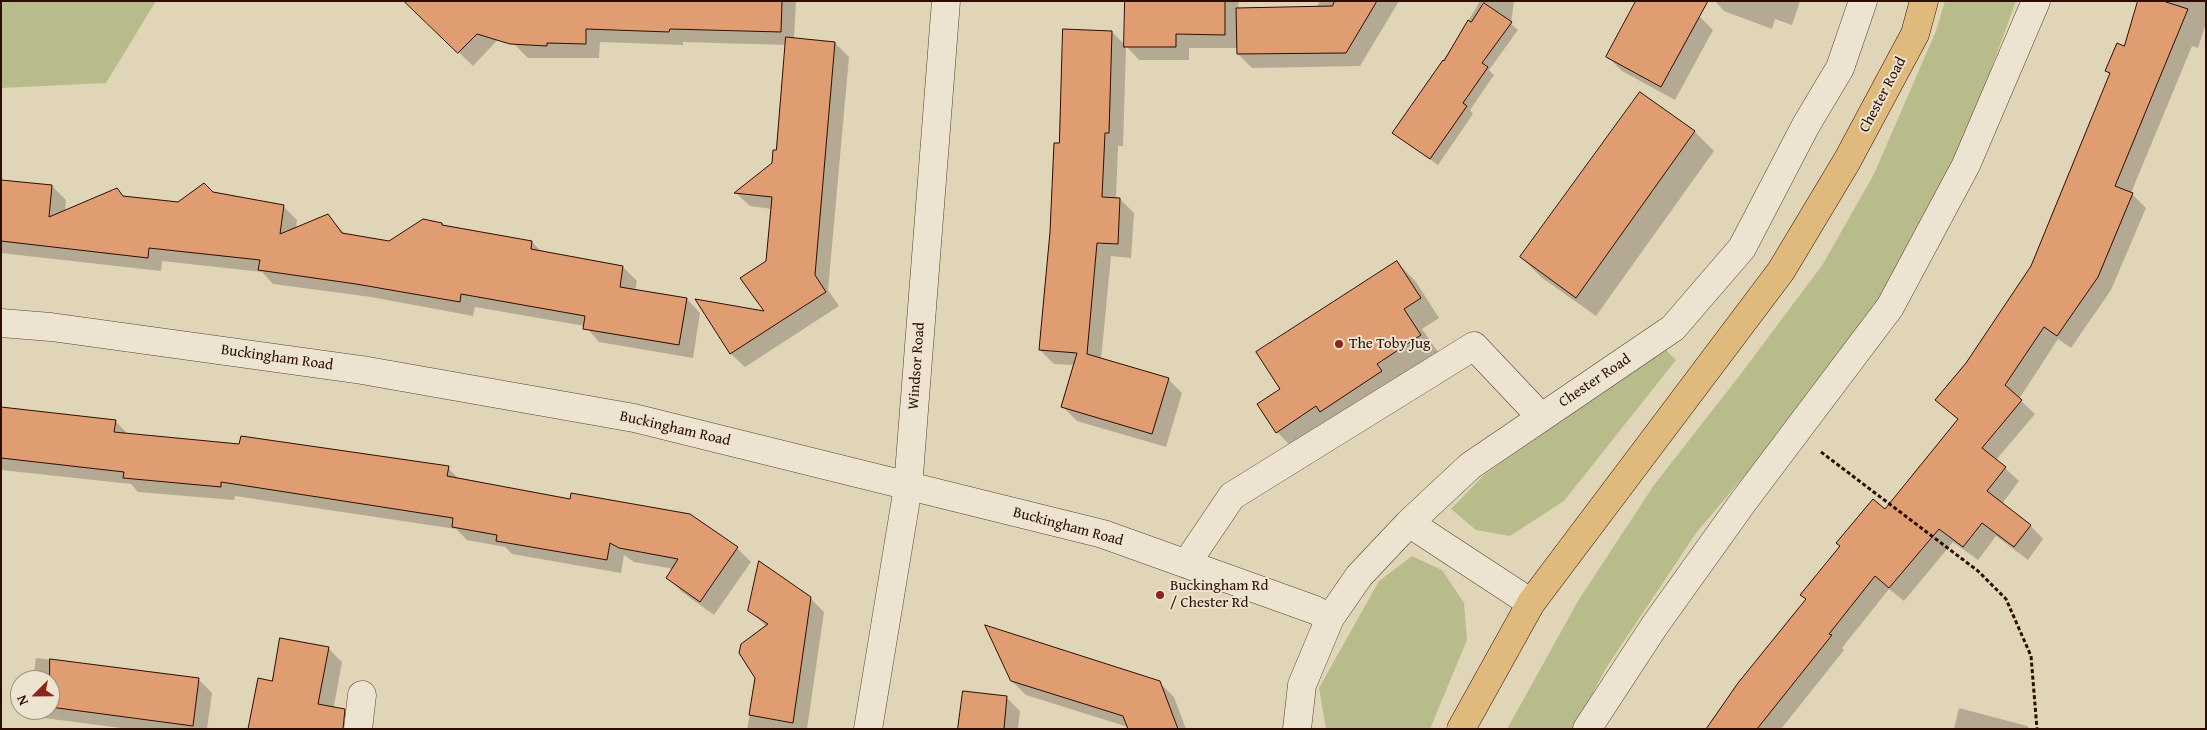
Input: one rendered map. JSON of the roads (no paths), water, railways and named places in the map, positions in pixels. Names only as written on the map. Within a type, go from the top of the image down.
[{"type":"main road","name":"Chester Road","points":[[1461,729],[1532,603],[1781,270],[1847,161],[1915,34],[1924,1]]},
{"type":"street","name":"Windsor Road","points":[[868,729],[908,487],[946,1]]},
{"type":"street","name":"Chester Road","points":[[1297,729],[1302,685],[1330,618],[1359,576],[1409,522],[1470,466],[1673,328],[1742,248],[1806,125],[1840,68],[1863,1]]},
{"type":"street","points":[[1587,729],[1655,625],[1743,502],[1890,307],[1966,165],[2036,1]]},
{"type":"street","name":"Buckingham Road","points":[[1,323],[52,327],[362,370],[634,418],[1103,534],[1315,610],[1330,618]]},
{"type":"street","points":[[1186,564],[1232,496],[1474,346],[1541,417]]},
{"type":"street","points":[[1409,522],[1532,603]]},
{"type":"street","points":[[358,729],[362,695]]},
{"type":"place","name":"The Toby Jug","points":[[1339,344]]},
{"type":"place","name":"Buckingham Rd / Chester Rd","points":[[1160,595]]}]
